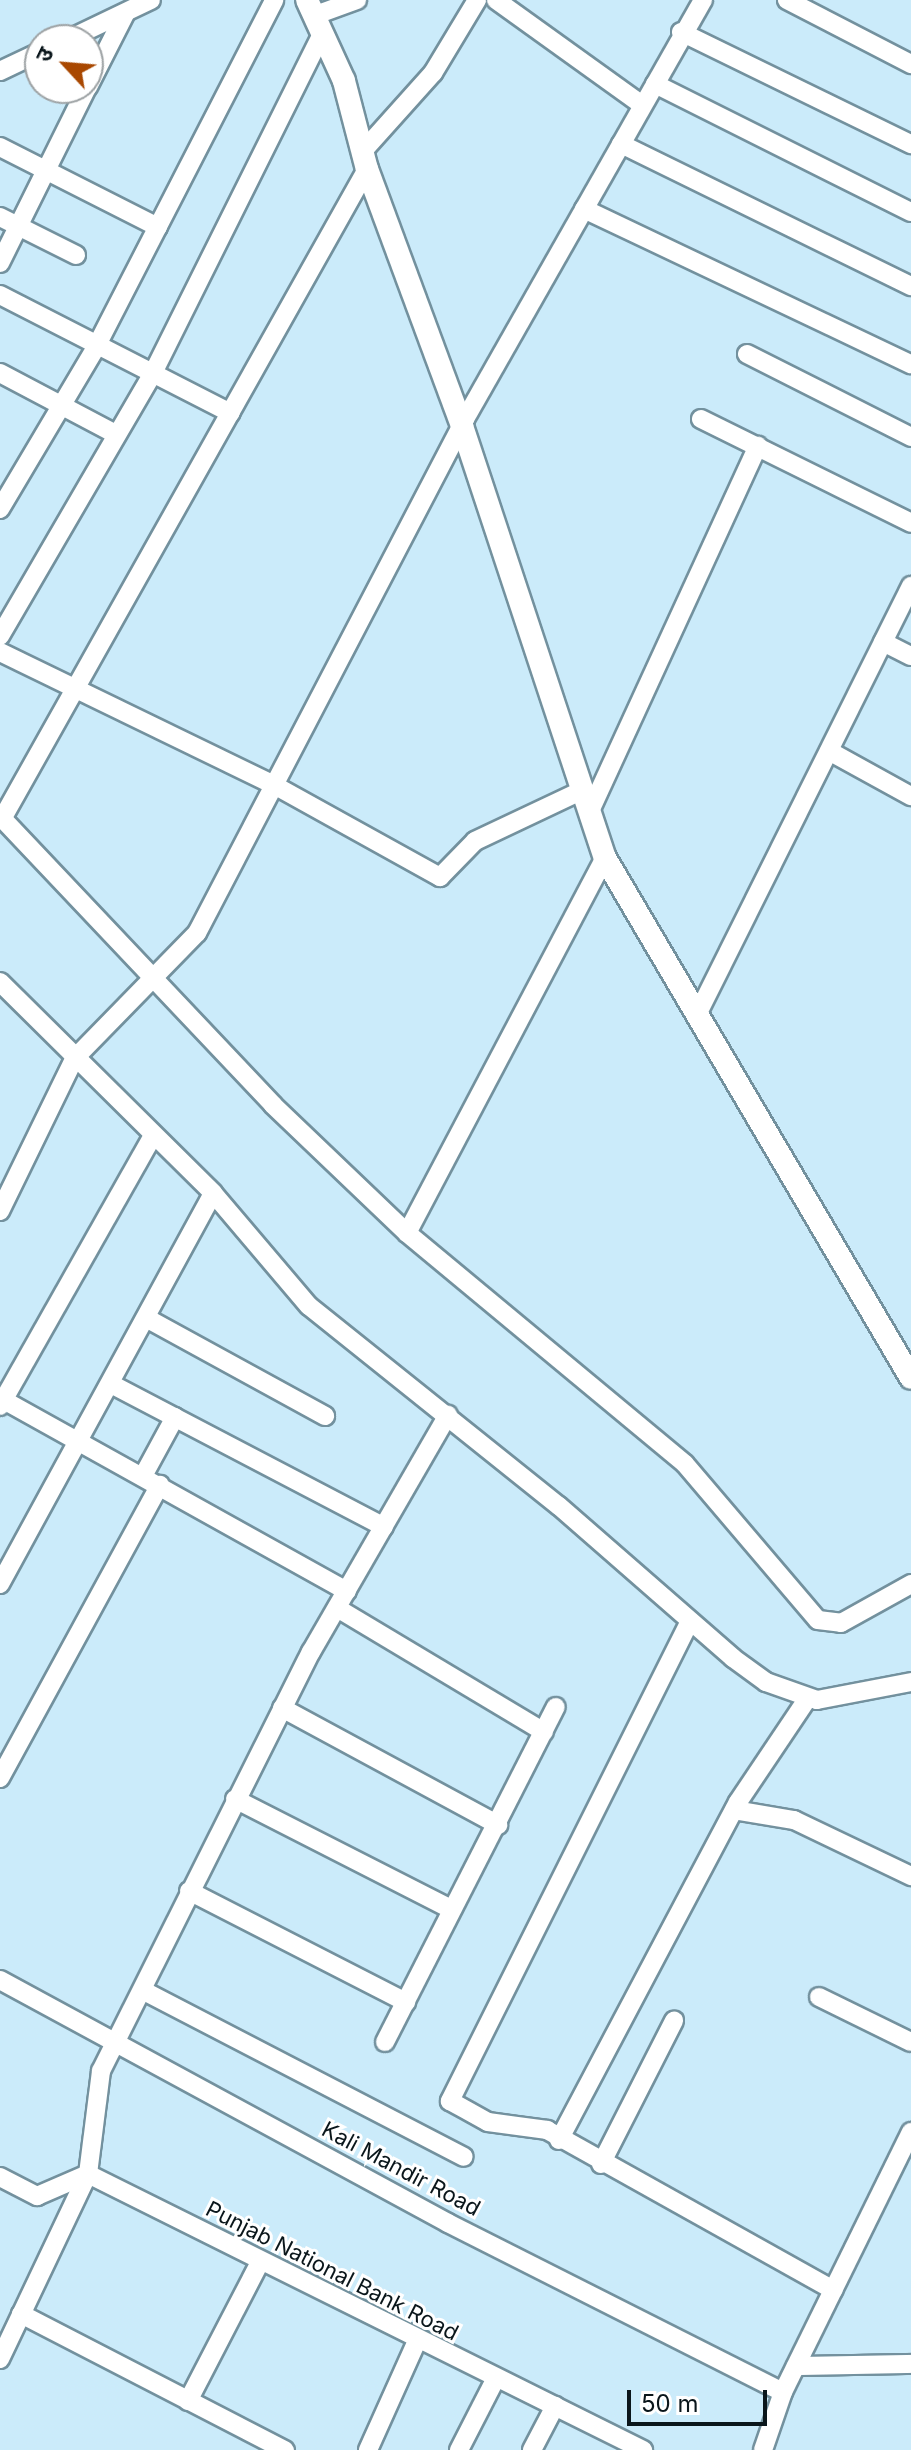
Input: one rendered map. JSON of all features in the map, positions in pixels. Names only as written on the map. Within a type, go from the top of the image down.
[{"type":"street","points":[[103,24],[151,0]]},
{"type":"street","points":[[0,509],[96,347],[274,0]]},
{"type":"street","points":[[0,636],[114,433],[152,375],[314,16],[357,0]]},
{"type":"street","points":[[477,0],[433,73],[365,160],[231,413],[1,818],[150,974],[407,1233],[685,1464],[818,1620],[841,1623],[911,1584]]},
{"type":"street","points":[[496,0],[642,105]]},
{"type":"street","points":[[0,1211],[74,1059],[150,974],[197,933],[462,426],[682,32],[703,0]]},
{"type":"street","points":[[787,0],[911,64]]},
{"type":"street","points":[[104,56],[125,14]]},
{"type":"street","points":[[314,16],[344,81],[365,160],[462,426],[605,858],[700,1009],[909,1369]]},
{"type":"street","points":[[682,32],[911,144]]},
{"type":"street","points":[[0,71],[24,60]]},
{"type":"street","points":[[655,84],[911,212]]},
{"type":"street","points":[[0,263],[80,104]]},
{"type":"street","points":[[621,144],[911,286]]},
{"type":"street","points":[[0,147],[158,227]]},
{"type":"street","points":[[584,209],[911,364]]},
{"type":"street","points":[[0,217],[76,255]]},
{"type":"street","points":[[0,295],[96,347],[231,413]]},
{"type":"street","points":[[747,354],[911,437]]},
{"type":"street","points":[[0,373],[114,433]]},
{"type":"street","points":[[701,419],[911,523]]},
{"type":"street","points":[[0,652],[274,785],[440,877],[475,841],[587,801],[758,446]]},
{"type":"street","points":[[700,1009],[911,586]]},
{"type":"street","points":[[883,642],[911,656]]},
{"type":"street","points":[[829,751],[911,796]]},
{"type":"street","points":[[407,1233],[605,858]]},
{"type":"street","points":[[0,982],[152,1137],[213,1193],[309,1306],[448,1415],[766,1682],[808,1698],[855,1698],[911,1682]]},
{"type":"street","points":[[152,1137],[1,1401],[160,1485],[347,1591]]},
{"type":"street","points":[[0,1584],[148,1319],[213,1193]]},
{"type":"street","points":[[148,1319],[325,1416]]},
{"type":"street","points":[[111,1384],[384,1527]]},
{"type":"street","points":[[0,2359],[88,2174],[101,2071],[120,2042],[189,1891],[282,1708],[448,1415]]},
{"type":"street","points":[[143,1476],[175,1417]]},
{"type":"street","points":[[0,1778],[160,1485]]},
{"type":"street","points":[[337,1608],[544,1732]]},
{"type":"street","points":[[690,1621],[450,2101],[488,2122],[547,2130],[601,2164],[833,2290]]},
{"type":"street","points":[[559,2140],[734,1810],[808,1698]]},
{"type":"street","points":[[385,2042],[556,1707]]},
{"type":"street","points":[[282,1708],[498,1825]]},
{"type":"street","points":[[235,1799],[451,1909]]},
{"type":"street","points":[[734,1810],[794,1820],[911,1876]]},
{"type":"street","points":[[189,1891],[406,2002]]},
{"type":"street","name":"Kali Mandir Road","points":[[0,1980],[120,2042],[448,2223],[783,2392]]},
{"type":"street","points":[[144,1991],[464,2157]]},
{"type":"street","points":[[819,1997],[911,2042]]},
{"type":"street","points":[[601,2164],[674,2021]]},
{"type":"street","points":[[763,2450],[783,2392],[911,2132]]},
{"type":"street","points":[[0,2177],[37,2196],[88,2174]]},
{"type":"street","name":"Punjab National Bank Road","points":[[88,2174],[416,2343],[496,2378],[643,2450]]},
{"type":"street","points":[[188,2401],[260,2262]]},
{"type":"street","points":[[21,2314],[285,2450]]},
{"type":"street","points":[[368,2450],[416,2343]]},
{"type":"street","points":[[796,2366],[911,2364]]},
{"type":"street","points":[[459,2450],[496,2378]]},
{"type":"street","points":[[532,2450],[555,2406]]}]
